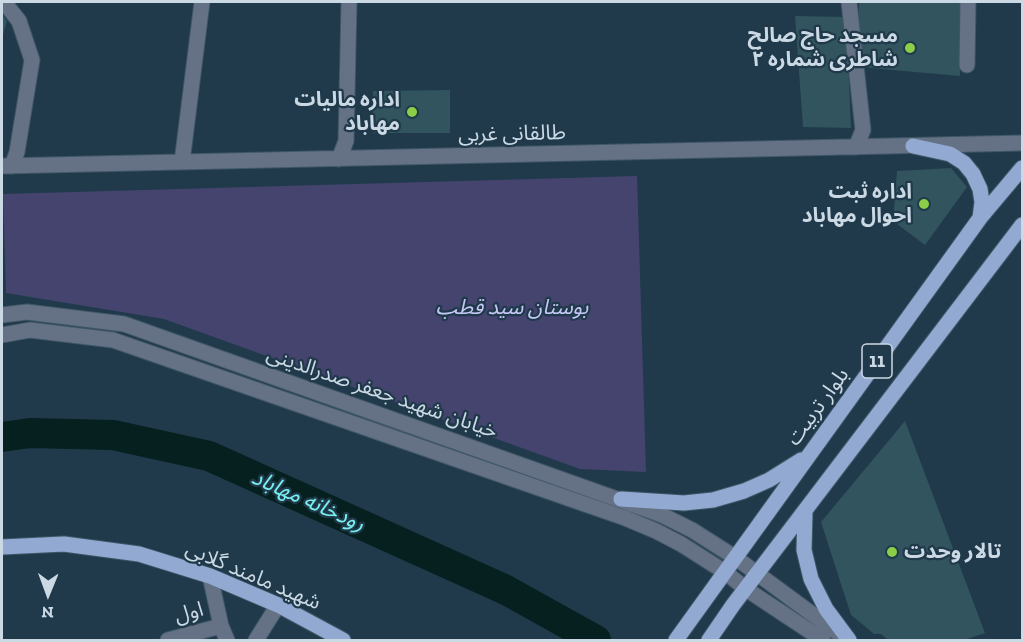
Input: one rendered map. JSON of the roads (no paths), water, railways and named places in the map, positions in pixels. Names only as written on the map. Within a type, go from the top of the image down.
[{"type":"main road","points":[[914,146],[950,154],[964,163],[974,174],[980,189],[982,202],[980,218]]},
{"type":"main road","name":"بلوار تربیت","points":[[736,558],[980,218],[1023,168]]},
{"type":"main road","name":"11","points":[[709,640],[1023,225]]},
{"type":"main road","points":[[621,499],[684,503],[713,500],[744,491],[769,480],[811,453]]},
{"type":"main road","points":[[805,513],[804,550],[811,579],[826,609],[849,640]]},
{"type":"main road","name":"شهید مامند گلابی","points":[[2,547],[64,544],[139,554],[210,576],[278,605],[343,640]]},
{"type":"main road","name":"11","points":[[676,640],[736,558]]},
{"type":"street","points":[[4,2],[19,21],[32,60],[17,152],[7,166]]},
{"type":"street","points":[[182,162],[202,2]]},
{"type":"street","points":[[339,159],[346,141],[349,2]]},
{"type":"street","points":[[849,2],[863,130],[856,147]]},
{"type":"street","points":[[967,65],[968,2]]},
{"type":"street","name":"طالقانی غربی","points":[[7,166],[1023,143]]},
{"type":"street","name":"خیابان شهید جعفر صدرالدینی","points":[[2,315],[27,312],[124,324],[621,499],[672,520],[736,558],[849,640]]},
{"type":"street","name":"خیابان شهید جعفر صدرالدینی","points":[[2,335],[30,330],[113,340],[625,518],[656,531],[725,572],[746,589],[823,640]]},
{"type":"street","points":[[210,576],[224,633]]},
{"type":"street","points":[[256,640],[278,605]]},
{"type":"street","name":"اول","points":[[168,640],[224,633]]},
{"type":"waterway","name":"رودخانه مهاباد","points":[[2,437],[30,433],[113,435],[209,456],[506,590],[596,640]]},
{"type":"place","name":"مسجد حاج صالح شاطری شماره ۲","points":[[910,48]]},
{"type":"place","name":"اداره مالیات مهاباد","points":[[412,112]]},
{"type":"place","name":"اداره ثبت احوال مهاباد","points":[[924,204]]},
{"type":"place","name":"تالار وحدت","points":[[892,552]]},
{"type":"park label","name":"بوستان سید قطب","points":[[512,308]]}]
